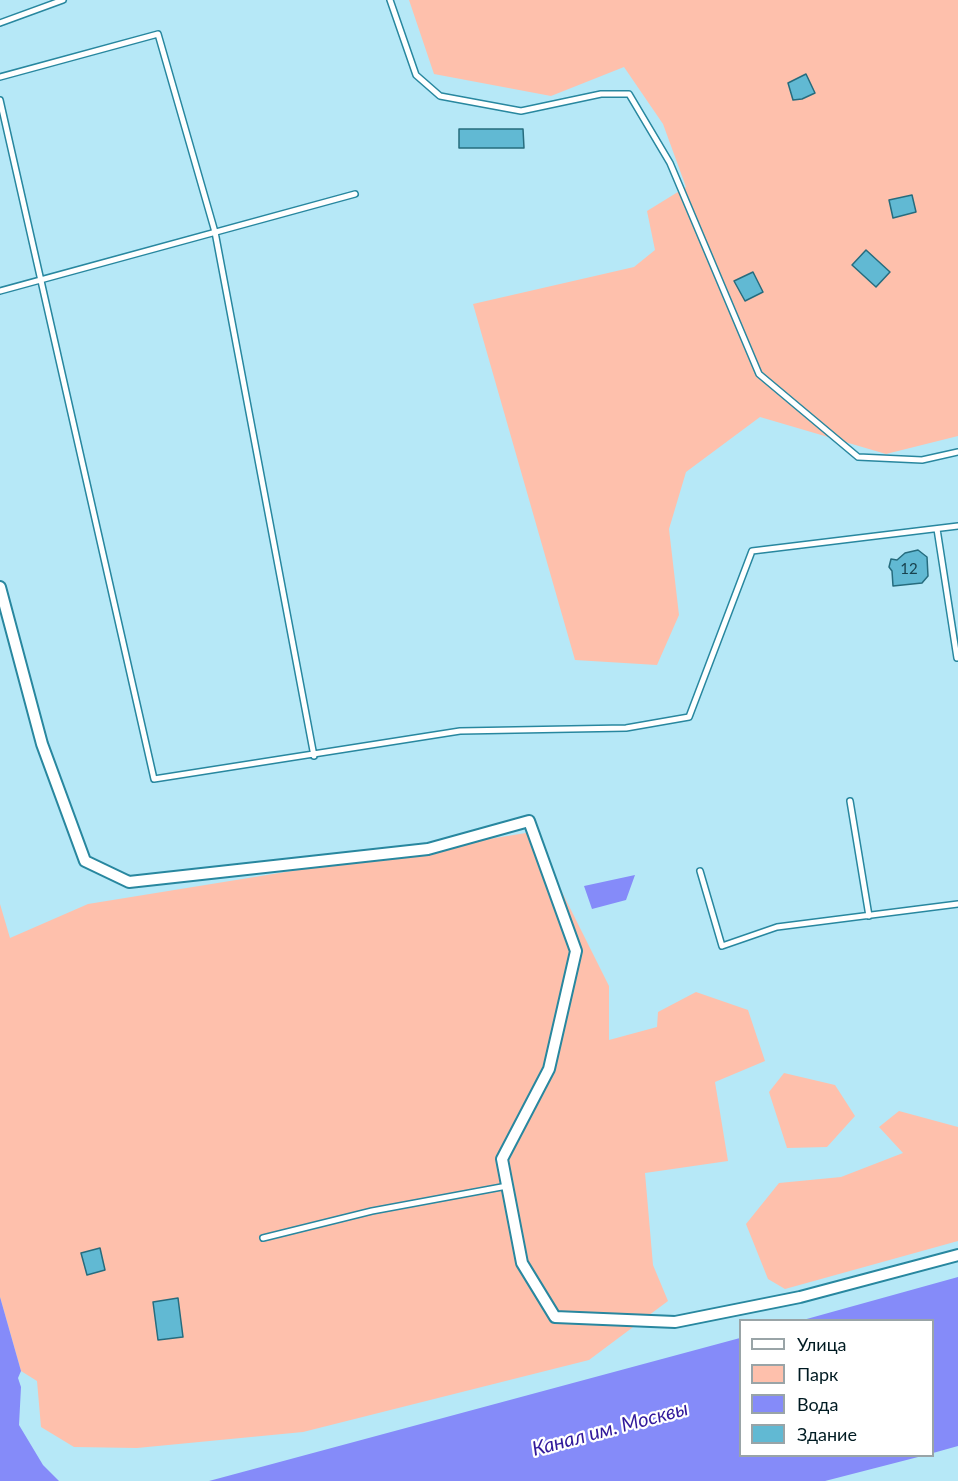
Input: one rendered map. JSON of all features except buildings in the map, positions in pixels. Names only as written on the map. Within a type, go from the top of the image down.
[{"type":"street","points":[[0,587],[42,744],[85,861],[129,882],[428,849],[529,821],[576,951],[549,1070],[502,1159],[522,1263],[555,1317],[675,1322],[800,1297],[958,1254]]},
{"type":"lane","points":[[0,23],[63,0]]},
{"type":"lane","points":[[390,0],[416,75],[440,96],[521,111],[601,94],[629,94],[670,163],[759,374],[858,457],[922,460],[958,452]]},
{"type":"lane","points":[[0,77],[158,34],[215,232],[314,756]]},
{"type":"lane","points":[[0,100],[154,779],[314,756],[460,731],[626,728],[689,717],[752,551],[958,526]]},
{"type":"lane","points":[[0,291],[355,194]]},
{"type":"lane","points":[[937,529],[957,658]]},
{"type":"lane","points":[[850,801],[869,916]]},
{"type":"lane","points":[[700,871],[722,945],[777,927],[958,904]]},
{"type":"lane","points":[[263,1238],[372,1211],[507,1186]]},
{"type":"green space","points":[[409,0],[958,0],[958,436],[886,454],[760,417],[686,472],[669,529],[679,615],[657,665],[575,660],[473,304],[634,267],[655,250],[647,211],[686,187],[663,124],[624,67],[551,96],[434,74]]},
{"type":"green space","points":[[532,832],[609,986],[609,1040],[657,1027],[658,1012],[696,992],[748,1010],[765,1061],[715,1082],[728,1161],[645,1173],[653,1265],[668,1301],[589,1360],[303,1432],[137,1448],[74,1447],[41,1427],[37,1381],[21,1371],[0,1297],[0,904],[10,938],[88,904]]},
{"type":"green space","points":[[784,1073],[835,1085],[855,1116],[827,1147],[787,1148],[769,1092]]},
{"type":"green space","points":[[899,1111],[958,1127],[958,1241],[785,1289],[768,1279],[746,1224],[779,1183],[841,1177],[903,1153],[879,1127]]},
{"type":"water","points":[[635,875],[626,900],[592,909],[584,886]]},
{"type":"water","points":[[958,1277],[958,1446],[934,1453],[934,1319],[807,1319]]},
{"type":"water","points":[[0,1297],[21,1371],[18,1378],[21,1387],[19,1425],[43,1465],[59,1481],[0,1481]]},
{"type":"water","name":"Канал им. Москвы","points":[[739,1338],[739,1457],[918,1457],[825,1481],[209,1481]]}]
